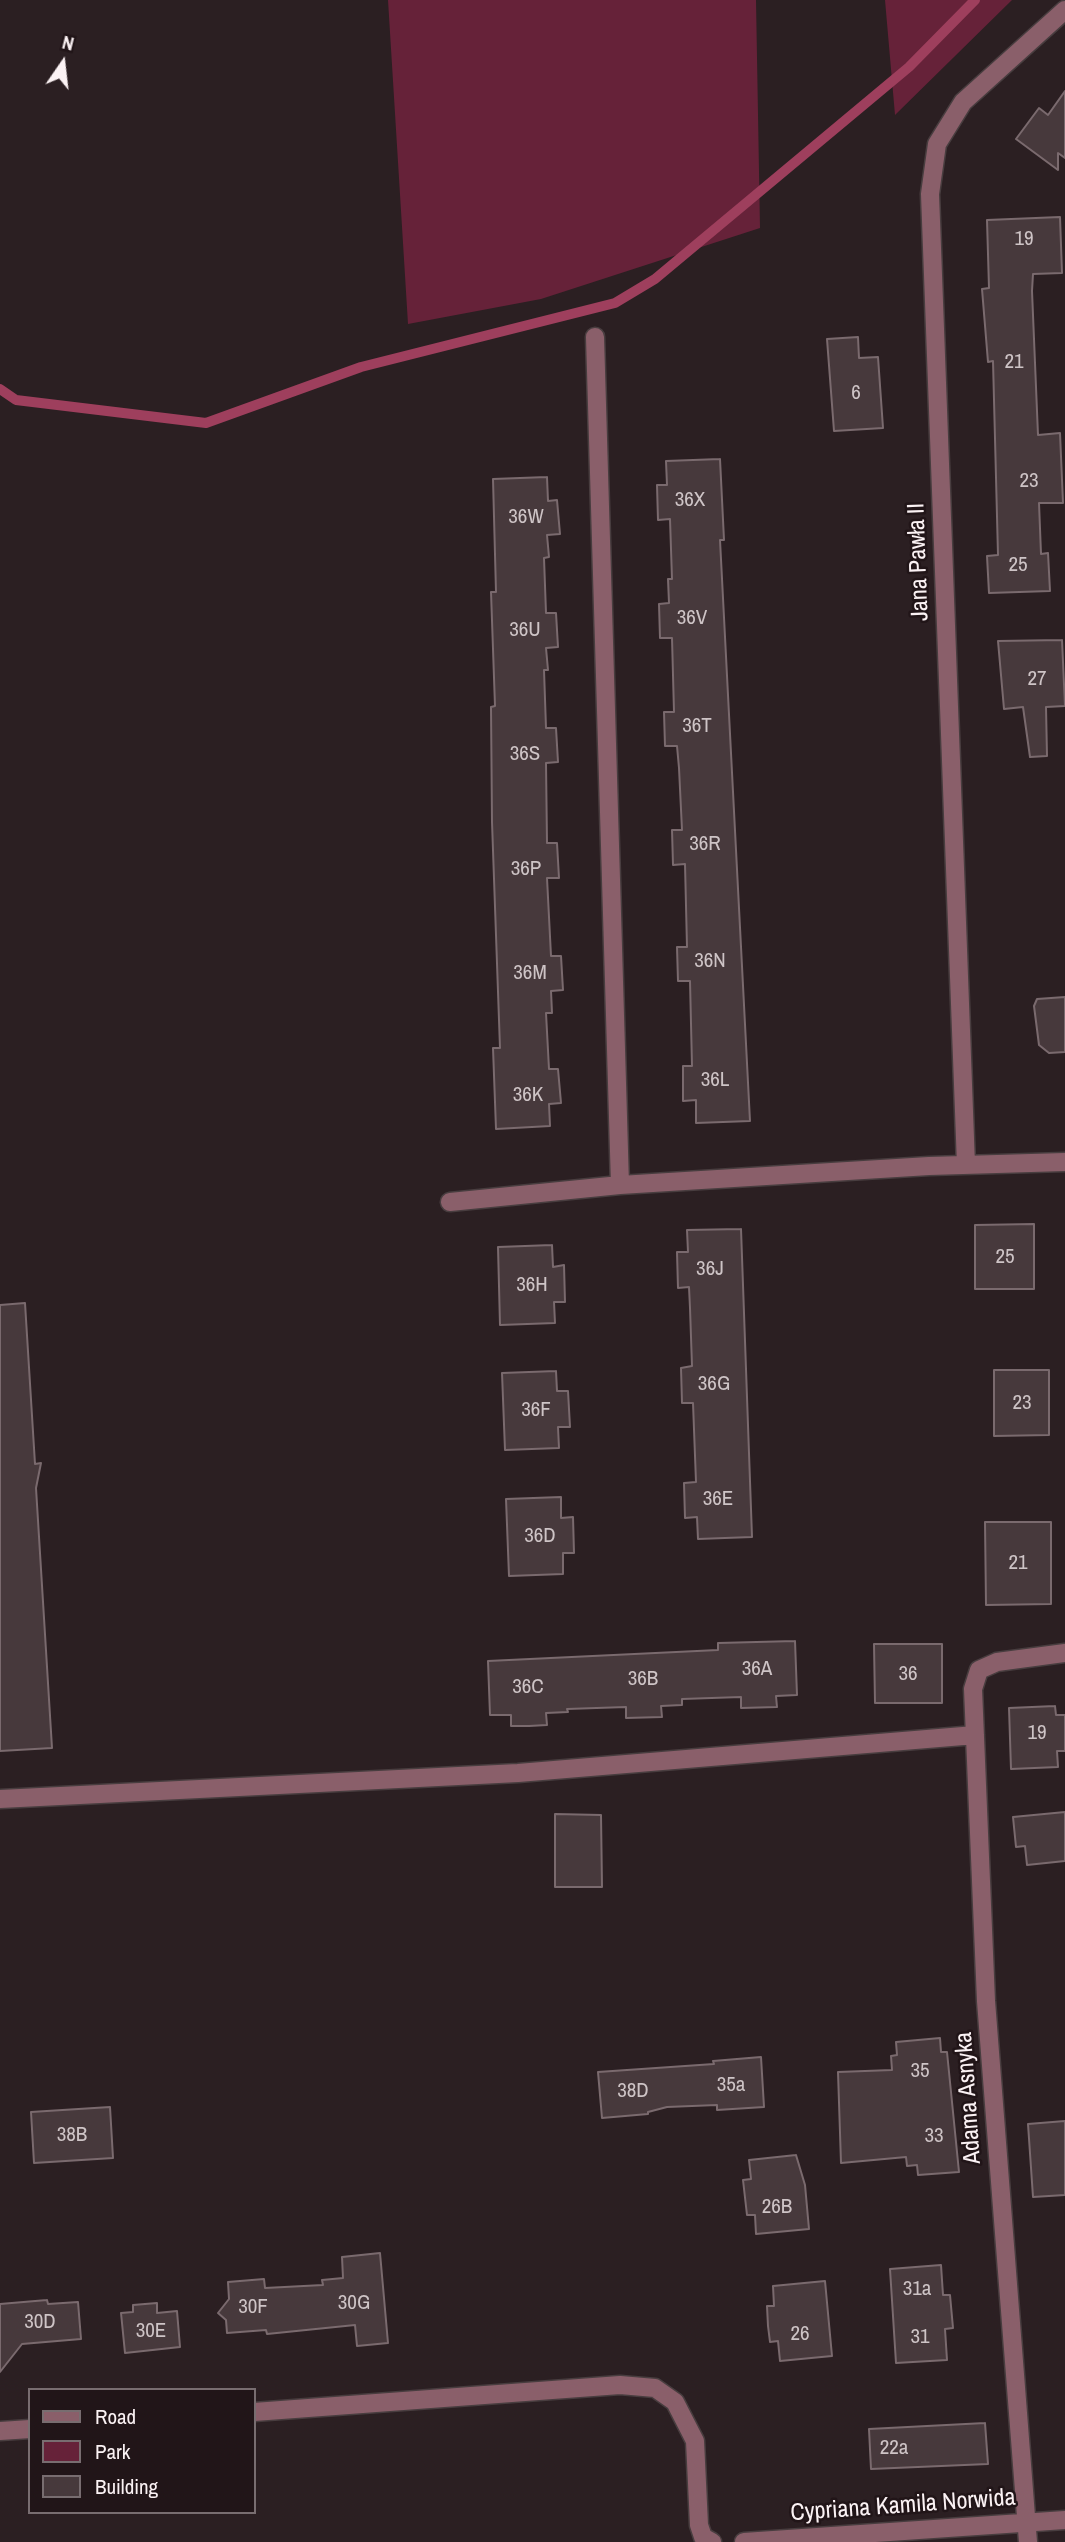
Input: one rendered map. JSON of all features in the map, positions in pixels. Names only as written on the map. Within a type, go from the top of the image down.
[{"type":"street","name":"Jana Pawła II","points":[[966,1165],[930,194],[937,144],[963,102],[1065,10]]},
{"type":"street","points":[[595,337],[620,1185]]},
{"type":"street","points":[[450,1202],[620,1185],[929,1166],[1065,1162]]},
{"type":"street","name":"Adama Asnyka","points":[[1028,2542],[986,2001],[973,1689],[979,1670],[997,1662],[1065,1653]]},
{"type":"street","points":[[0,1799],[518,1773],[975,1735]]},
{"type":"street","points":[[256,2412],[620,2385],[655,2388],[676,2402],[695,2441],[699,2525],[703,2537],[712,2542]]},
{"type":"street","points":[[0,2431],[28,2429]]},
{"type":"street","name":"Cypriana Kamila Norwida","points":[[744,2542],[1065,2520]]},
{"type":"green space","points":[[388,0],[756,0],[760,228],[541,299],[408,324]]},
{"type":"green space","points":[[885,0],[1012,0],[895,115]]},
{"type":"building","points":[[1065,91],[1065,158],[1058,153],[1058,170],[1016,139],[1039,108],[1048,115]]},
{"type":"building","points":[[1060,217],[1062,273],[1033,274],[1032,291],[1038,435],[1060,433],[1063,503],[1039,503],[1041,554],[1048,553],[1050,591],[989,593],[987,556],[998,555],[993,361],[988,362],[982,289],[989,288],[987,220]]},
{"type":"building","points":[[858,337],[859,358],[878,357],[883,428],[834,431],[827,339]]},
{"type":"building","points":[[720,459],[724,540],[720,540],[750,1121],[696,1123],[696,1100],[683,1101],[683,1066],[692,1066],[690,981],[678,981],[677,947],[687,947],[685,864],[673,865],[672,830],[682,830],[679,768],[677,746],[665,746],[664,712],[674,712],[672,638],[660,638],[659,604],[669,603],[668,579],[672,579],[670,519],[658,520],[657,485],[667,485],[666,461]]},
{"type":"building","points":[[547,477],[548,501],[557,500],[560,534],[547,535],[549,557],[544,558],[546,613],[556,613],[558,647],[546,648],[548,670],[544,670],[546,728],[556,728],[558,762],[546,763],[547,843],[557,843],[559,878],[547,878],[551,956],[561,956],[563,990],[551,991],[552,1013],[546,1013],[549,1069],[558,1069],[561,1103],[549,1104],[550,1126],[496,1129],[493,1048],[500,1048],[492,822],[491,707],[495,706],[491,592],[496,592],[493,479]]},
{"type":"building","points":[[1062,640],[1065,706],[1046,707],[1047,756],[1030,757],[1023,707],[1004,709],[998,641]]},
{"type":"building","points":[[1065,997],[1065,1052],[1049,1053],[1039,1045],[1034,1006],[1037,999]]},
{"type":"building","points":[[1034,1224],[1034,1289],[975,1289],[975,1225]]},
{"type":"building","points":[[741,1229],[752,1537],[698,1539],[697,1517],[685,1518],[684,1483],[696,1482],[693,1403],[682,1403],[681,1368],[692,1366],[689,1287],[678,1288],[677,1252],[688,1252],[687,1230]]},
{"type":"building","points":[[552,1245],[553,1267],[564,1265],[565,1302],[554,1302],[555,1323],[500,1325],[498,1247]]},
{"type":"building","points":[[25,1303],[35,1464],[41,1463],[36,1488],[52,1748],[0,1751],[0,1305]]},
{"type":"building","points":[[994,1370],[1049,1370],[1049,1435],[994,1436]]},
{"type":"building","points":[[556,1371],[557,1391],[568,1391],[570,1427],[558,1427],[559,1448],[505,1450],[502,1373]]},
{"type":"building","points":[[561,1497],[561,1518],[573,1517],[574,1553],[563,1553],[563,1574],[509,1576],[506,1499]]},
{"type":"building","points":[[985,1522],[1051,1522],[1051,1604],[986,1605]]},
{"type":"building","points":[[795,1641],[797,1695],[776,1696],[777,1707],[741,1708],[741,1697],[682,1699],[682,1705],[661,1706],[662,1717],[626,1718],[626,1707],[567,1709],[568,1712],[546,1713],[547,1725],[529,1726],[511,1726],[511,1715],[490,1715],[488,1661],[718,1650],[718,1643]]},
{"type":"building","points":[[874,1644],[942,1644],[942,1703],[875,1703]]},
{"type":"building","points":[[1055,1706],[1056,1715],[1065,1715],[1065,1751],[1057,1751],[1058,1767],[1011,1769],[1009,1708]]},
{"type":"building","points":[[1065,1812],[1065,1861],[1027,1865],[1025,1846],[1016,1847],[1013,1817]]},
{"type":"building","points":[[555,1814],[601,1815],[602,1887],[555,1887]]},
{"type":"building","points":[[940,2038],[941,2052],[947,2052],[959,2172],[918,2175],[917,2165],[907,2166],[906,2157],[841,2163],[838,2072],[892,2070],[891,2056],[897,2055],[896,2042]]},
{"type":"building","points":[[761,2057],[764,2107],[717,2110],[717,2105],[667,2107],[648,2114],[602,2118],[598,2072],[714,2064],[713,2061]]},
{"type":"building","points":[[110,2107],[113,2158],[34,2163],[31,2112]]},
{"type":"building","points":[[1065,2121],[1065,2195],[1033,2197],[1028,2124]]},
{"type":"building","points":[[796,2155],[805,2185],[809,2229],[756,2234],[755,2215],[747,2215],[743,2180],[751,2179],[749,2160]]},
{"type":"building","points":[[380,2253],[388,2343],[357,2346],[355,2325],[267,2334],[266,2330],[227,2333],[226,2320],[218,2313],[229,2299],[228,2282],[264,2279],[265,2288],[323,2285],[322,2280],[343,2278],[342,2257]]},
{"type":"building","points":[[941,2265],[943,2295],[950,2295],[953,2328],[945,2329],[947,2360],[896,2363],[890,2269]]},
{"type":"building","points":[[825,2281],[832,2356],[780,2361],[778,2341],[770,2342],[768,2326],[767,2306],[774,2306],[773,2286]]},
{"type":"building","points":[[47,2300],[48,2304],[78,2302],[81,2339],[22,2344],[0,2372],[0,2304]]},
{"type":"building","points":[[157,2303],[157,2313],[177,2311],[180,2347],[125,2353],[121,2313],[133,2312],[133,2305]]},
{"type":"building","points":[[985,2423],[988,2464],[871,2469],[869,2429]]},
{"type":"waterway","points":[[0,389],[16,400],[206,423],[361,367],[615,303],[655,279],[909,67],[975,0]]}]
